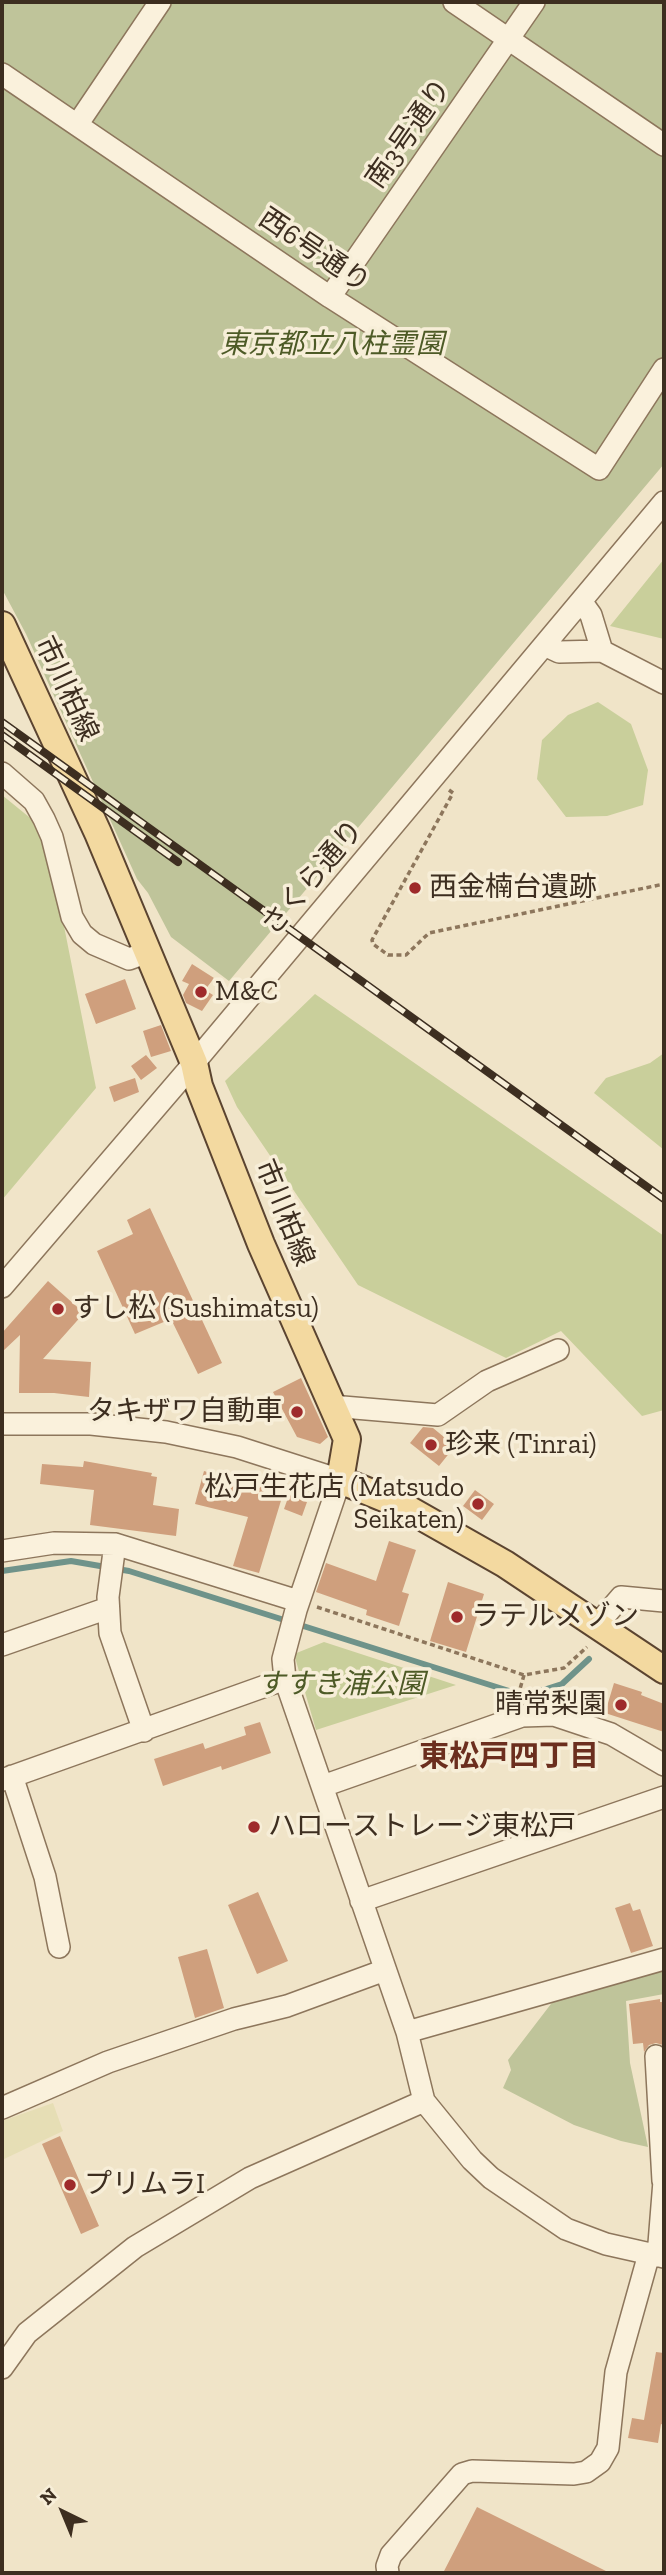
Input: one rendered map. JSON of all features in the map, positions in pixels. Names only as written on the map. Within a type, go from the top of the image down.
[{"type":"main road","name":"市川柏線","points":[[2,625],[99,833],[194,1063],[199,1086],[261,1244],[347,1439],[340,1480]]},
{"type":"main road","points":[[340,1480],[401,1505],[505,1564],[594,1634],[664,1670]]},
{"type":"street","points":[[77,125],[160,2]]},
{"type":"street","points":[[454,2],[664,145]]},
{"type":"street","name":"南3号通り","points":[[330,297],[534,2]]},
{"type":"street","name":"西6号通り","points":[[2,74],[330,297],[599,469],[664,369]]},
{"type":"street","name":"さくら通り","points":[[2,1287],[194,1063],[664,502]]},
{"type":"street","points":[[581,601],[591,615],[602,651]]},
{"type":"street","points":[[544,645],[559,652],[602,651],[664,683]]},
{"type":"street","points":[[2,773],[34,801],[44,819],[52,837],[72,917],[82,934],[94,944],[129,959],[148,953]]},
{"type":"street","points":[[331,1406],[438,1415],[487,1381],[558,1350]]},
{"type":"street","points":[[2,1423],[91,1424],[166,1432],[237,1447],[340,1480],[295,1614],[283,1659],[285,1679],[407,2032],[424,2101],[472,2160],[491,2178],[566,2230],[606,2244],[657,2256]]},
{"type":"street","points":[[2,1551],[54,1543],[295,1614]]},
{"type":"street","points":[[113,1560],[108,1608],[110,1633],[144,1731]]},
{"type":"street","points":[[594,1634],[621,1597],[664,1601]]},
{"type":"street","points":[[2,1645],[108,1608]]},
{"type":"street","points":[[59,1947],[45,1877],[7,1778],[285,1679]]},
{"type":"street","points":[[323,1786],[522,1716],[554,1715],[611,1734],[664,1765]]},
{"type":"street","points":[[361,1901],[664,1797]]},
{"type":"street","points":[[407,2032],[664,1959]]},
{"type":"street","points":[[2,2108],[108,2063],[234,2020],[287,2006],[385,1970]]},
{"type":"street","points":[[388,2573],[387,2566],[391,2555],[462,2474],[472,2471],[574,2474],[586,2472],[600,2462],[608,2448],[616,2372],[657,2256],[664,2181],[662,2104],[656,2056]]},
{"type":"street","points":[[2,2368],[27,2333],[135,2247],[250,2178],[424,2101]]},
{"type":"path","points":[[433,777],[453,793],[372,940],[373,944],[388,955],[406,955],[429,933],[664,884]]},
{"type":"path","points":[[295,1614],[524,1675],[564,1668],[594,1634]]},
{"type":"shaded area","points":[[53,2103],[63,2131],[2,2160],[2,2121]]},
{"type":"green space","name":"東京都立八柱霊園","points":[[2,2],[664,2],[664,464],[229,981],[171,937],[148,893],[137,879],[26,634],[2,589]]},
{"type":"green space","points":[[664,559],[664,639],[610,626]]},
{"type":"green space","points":[[598,702],[631,724],[648,770],[643,805],[607,816],[566,817],[537,779],[542,740],[568,715]]},
{"type":"green space","points":[[2,795],[45,830],[96,1088],[2,1200]]},
{"type":"green space","points":[[315,994],[664,1236],[664,1410],[642,1416],[561,1331],[506,1358],[358,1285],[237,1107],[225,1081]]},
{"type":"green space","points":[[664,1053],[664,1150],[594,1093],[606,1078],[650,1063]]},
{"type":"green space","name":"すすき浦公園","points":[[324,1642],[456,1685],[316,1730],[294,1654]]},
{"type":"green space","points":[[664,1971],[664,1994],[626,2001],[630,2063],[648,2147],[574,2125],[503,2088],[511,2070],[508,2060],[554,2000]]},
{"type":"building","points":[[192,964],[214,978],[205,990],[213,995],[202,1011],[186,1003],[183,995],[189,984],[182,981]]},
{"type":"building","points":[[125,979],[136,1009],[96,1024],[85,994]]},
{"type":"building","points":[[161,1025],[171,1051],[151,1057],[143,1031]]},
{"type":"building","points":[[146,1055],[157,1068],[141,1080],[131,1066]]},
{"type":"building","points":[[135,1078],[139,1092],[114,1102],[109,1087]]},
{"type":"building","points":[[150,1208],[222,1363],[198,1374],[171,1319],[135,1334],[97,1251],[133,1234],[127,1220]]},
{"type":"building","points":[[48,1281],[84,1313],[43,1359],[91,1362],[89,1397],[19,1393],[20,1335],[2,1352],[2,1333]]},
{"type":"building","points":[[301,1378],[328,1437],[320,1444],[297,1437],[273,1392]]},
{"type":"building","points":[[423,1427],[433,1428],[455,1446],[439,1466],[410,1443]]},
{"type":"building","points":[[84,1461],[152,1473],[151,1476],[157,1477],[153,1505],[179,1509],[176,1536],[90,1525],[94,1490],[40,1484],[42,1464],[83,1467]]},
{"type":"building","points":[[204,1471],[260,1488],[262,1484],[283,1494],[259,1573],[233,1566],[248,1517],[195,1504]]},
{"type":"building","points":[[475,1490],[494,1504],[482,1520],[463,1506]]},
{"type":"building","points":[[289,1495],[307,1502],[302,1516],[284,1509]]},
{"type":"building","points":[[389,1541],[416,1550],[402,1592],[409,1594],[399,1626],[366,1615],[367,1610],[316,1592],[326,1563],[376,1581]]},
{"type":"building","name":"ラテルメゾン","points":[[448,1582],[484,1594],[466,1652],[430,1641]]},
{"type":"building","points":[[614,1683],[642,1692],[641,1695],[664,1704],[664,1732],[605,1713]]},
{"type":"building","points":[[260,1722],[271,1753],[222,1770],[221,1766],[163,1786],[154,1759],[203,1743],[205,1749],[246,1735],[244,1727]]},
{"type":"building","points":[[258,1892],[288,1961],[257,1974],[228,1905]]},
{"type":"building","points":[[630,1903],[633,1911],[640,1909],[653,1946],[631,1953],[615,1908]]},
{"type":"building","points":[[207,1949],[224,2008],[195,2018],[178,1957]]},
{"type":"building","points":[[660,1999],[660,2002],[664,2002],[663,2045],[649,2045],[644,2052],[643,2043],[633,2044],[629,2004]]},
{"type":"building","name":"プリムラI","points":[[60,2136],[99,2226],[81,2234],[42,2144]]},
{"type":"building","points":[[656,2352],[664,2353],[664,2425],[661,2424],[658,2443],[628,2438],[632,2418],[644,2420]]},
{"type":"building","points":[[477,2507],[610,2573],[443,2573]]},
{"type":"waterway","points":[[2,1571],[71,1561],[129,1571],[525,1696],[562,1684],[589,1659]]},
{"type":"railway","points":[[2,722],[664,1199]]},
{"type":"railway","points":[[2,735],[178,862]]},
{"type":"place","name":"西金楠台遺跡","points":[[415,888]]},
{"type":"place","name":"M&C","points":[[201,992]]},
{"type":"place","name":"すし松 (Sushimatsu)","points":[[58,1309]]},
{"type":"place","name":"タキザワ自動車","points":[[297,1412]]},
{"type":"place","name":"珍来 (Tinrai)","points":[[431,1445]]},
{"type":"place","name":"松戸生花店 (Matsudo Seikaten)","points":[[478,1504]]},
{"type":"place","name":"ラテルメゾン","points":[[457,1617]]},
{"type":"place","name":"晴常梨園","points":[[621,1705]]},
{"type":"place","name":"ハローストレージ東松戸","points":[[254,1827]]},
{"type":"place","name":"プリムラI","points":[[70,2185]]},
{"type":"district","name":"東松戸四丁目","points":[[509,1757]]}]
